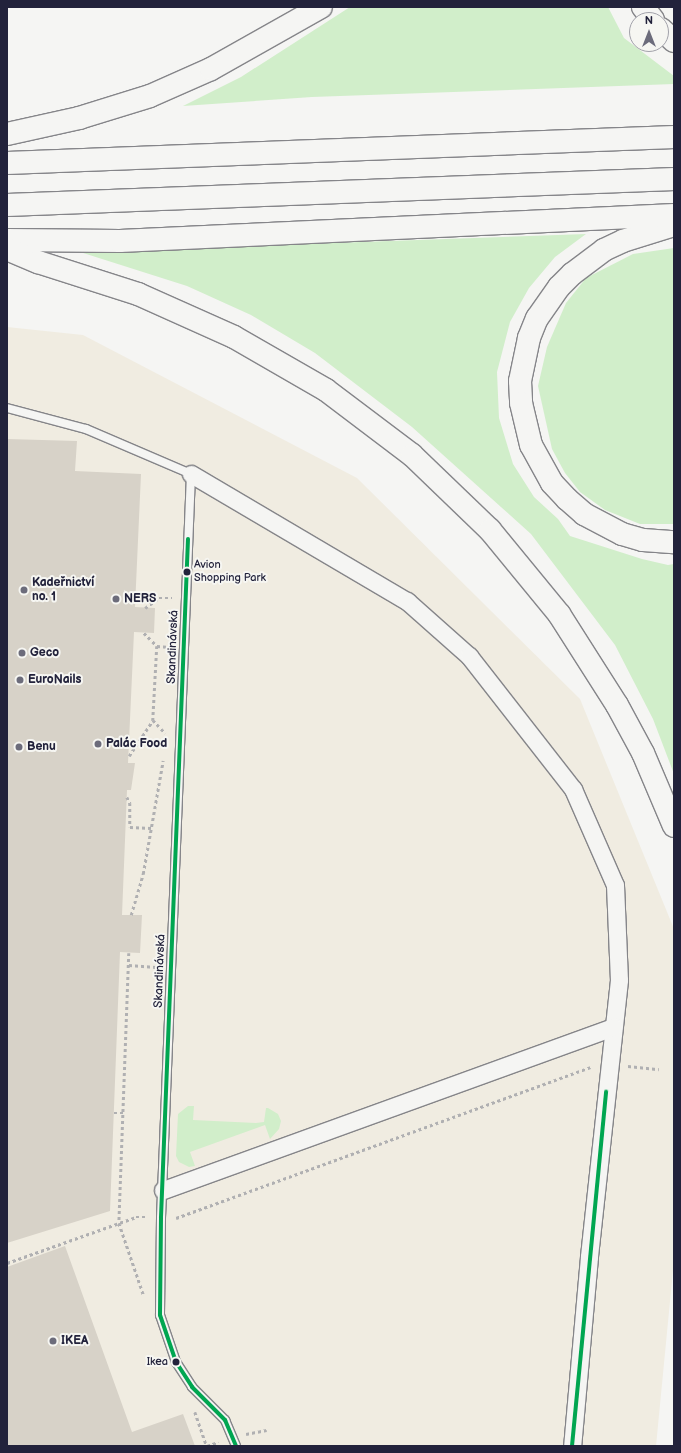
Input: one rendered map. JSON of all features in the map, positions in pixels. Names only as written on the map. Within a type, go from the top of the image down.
[{"type":"highway","points":[[7,134],[79,118],[150,96],[211,69],[321,7]]},
{"type":"highway","points":[[612,139],[674,128]]},
{"type":"highway","points":[[7,163],[674,137]]},
{"type":"highway","points":[[7,204],[674,179]]},
{"type":"highway","points":[[7,240],[120,241],[674,215]]},
{"type":"highway","points":[[674,225],[623,241],[604,250],[572,274],[559,287],[537,318],[529,338],[520,381],[521,403],[531,445],[552,483],[567,499],[584,514],[622,534],[643,540],[674,542]]},
{"type":"highway","points":[[7,249],[38,262],[138,294],[234,336],[326,390],[412,455],[490,530],[559,614],[617,705],[642,753],[674,826]]},
{"type":"street","points":[[191,474],[406,601],[469,656],[573,789],[615,885],[619,980],[588,1256],[572,1446]]},
{"type":"street","points":[[163,1190],[613,1027]]},
{"type":"lane","points":[[7,408],[86,429],[191,474]]},
{"type":"lane","name":"Skandinávská","points":[[191,474],[161,1218],[160,1315],[176,1362],[192,1387],[210,1403],[225,1420],[236,1446]]},
{"type":"path","points":[[145,608],[159,598],[186,598]]},
{"type":"path","points":[[129,756],[153,720],[157,646],[144,633]]},
{"type":"path","points":[[153,720],[167,735]]},
{"type":"path","points":[[131,915],[143,874],[163,758]]},
{"type":"path","points":[[127,797],[130,803],[130,827],[151,828]]},
{"type":"path","points":[[119,1223],[129,953]]},
{"type":"path","points":[[129,965],[172,967]]},
{"type":"path","points":[[7,1263],[136,1217],[181,1218],[585,1068],[610,1064],[658,1069]]},
{"type":"path","points":[[114,1113],[123,1113]]},
{"type":"shaded area","name":"Avion Shopping Park","points":[[7,327],[83,335],[357,478],[580,699],[674,929],[674,1260],[656,1446],[7,1446]]},
{"type":"green space","points":[[350,7],[608,7],[624,38],[629,42],[629,52],[642,52],[674,76],[674,84],[312,97],[183,106],[241,77]]},
{"type":"green space","points":[[586,234],[555,257],[529,288],[510,322],[497,372],[499,418],[513,464],[534,497],[558,519],[570,536],[642,559],[668,565],[674,564],[674,774],[653,719],[615,645],[531,534],[412,427],[315,353],[251,315],[187,286],[80,252]]},
{"type":"green space","points":[[674,248],[674,524],[640,524],[605,510],[580,492],[565,473],[552,449],[538,386],[547,347],[566,303],[586,278],[633,254]]},
{"type":"green space","points":[[188,1106],[194,1106],[193,1120],[256,1123],[264,1122],[266,1108],[268,1108],[278,1114],[281,1121],[279,1129],[270,1139],[265,1125],[190,1152],[195,1166],[189,1167],[179,1162],[176,1156],[178,1114]]},
{"type":"building","points":[[7,439],[77,441],[75,471],[141,474],[135,607],[155,608],[154,633],[134,632],[128,763],[135,763],[131,790],[127,790],[122,915],[142,915],[140,953],[120,952],[110,1211],[7,1243]]},
{"type":"building","name":"IKEA","points":[[65,1246],[132,1432],[183,1414],[195,1446],[7,1446],[7,1267]]},
{"type":"transit line","points":[[188,539],[161,1218],[160,1315],[176,1362],[192,1387],[225,1420],[236,1446]]},
{"type":"transit line","points":[[572,1446],[606,1092]]},
{"type":"place","name":"Avion Shopping Park","points":[[187,572]]},
{"type":"place","name":"Kadeřnictví no. 1","points":[[24,590]]},
{"type":"place","name":"NERS","points":[[116,599]]},
{"type":"place","name":"Geco","points":[[22,653]]},
{"type":"place","name":"EuroNails","points":[[20,680]]},
{"type":"place","name":"Palác Food","points":[[98,744]]},
{"type":"place","name":"Benu","points":[[19,747]]},
{"type":"place","name":"IKEA","points":[[53,1341]]},
{"type":"place","name":"Ikea","points":[[176,1362]]}]
